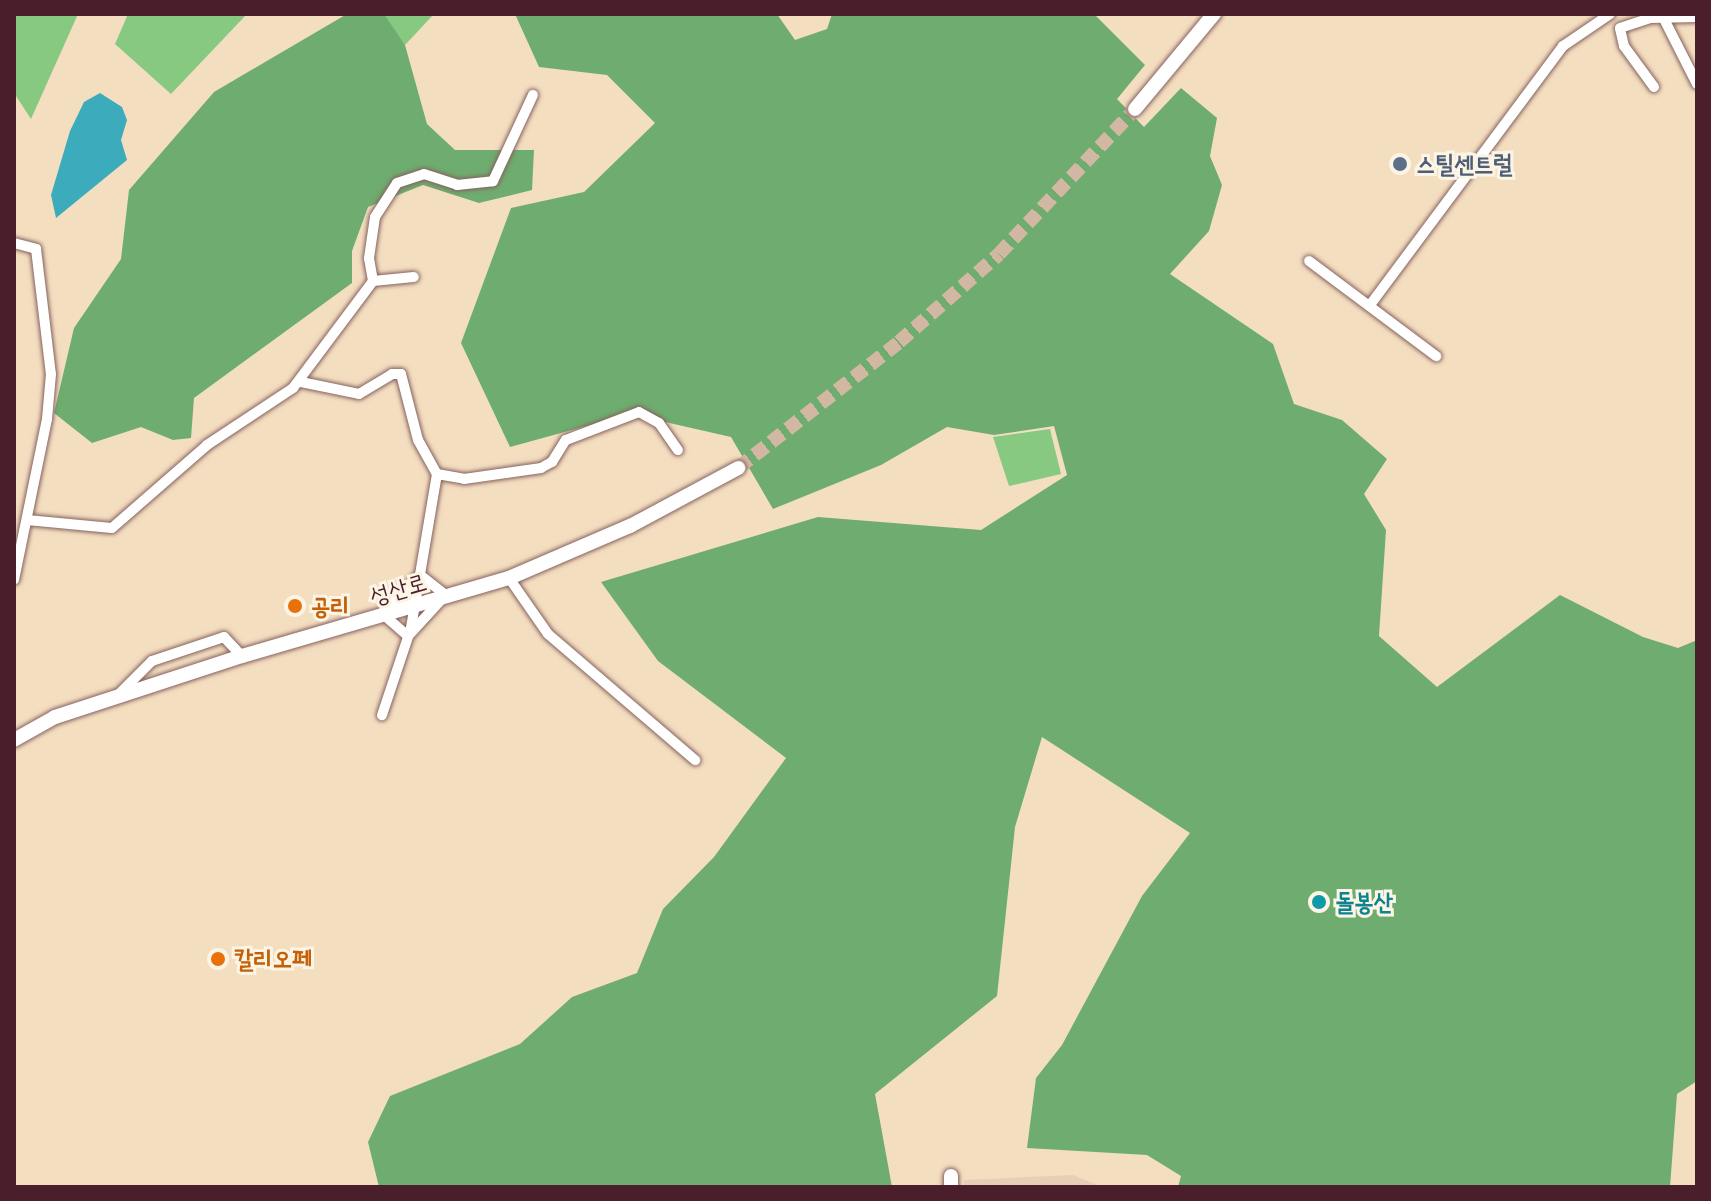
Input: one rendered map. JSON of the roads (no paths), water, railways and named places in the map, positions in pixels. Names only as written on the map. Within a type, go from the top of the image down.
[{"type":"main road","points":[[1135,109],[1214,14]]},
{"type":"main road","name":"성산로","points":[[14,740],[55,717],[116,697],[242,656],[509,578],[630,526],[738,468]]},
{"type":"street","points":[[1370,305],[1563,46],[1610,14]]},
{"type":"street","points":[[1654,87],[1619,33],[1629,22],[1663,17],[1697,17]]},
{"type":"street","points":[[1663,17],[1697,84]]},
{"type":"street","points":[[27,520],[112,528],[207,445],[269,408],[301,382],[373,281],[369,258],[375,217],[397,183],[424,174],[457,185],[493,181],[533,95]]},
{"type":"street","points":[[14,243],[36,249],[51,374],[14,580]]},
{"type":"street","points":[[1309,261],[1436,356]]},
{"type":"street","points":[[373,281],[414,277]]},
{"type":"street","points":[[301,382],[359,394],[392,374],[401,374],[418,440],[437,474],[408,636],[382,715]]},
{"type":"street","points":[[437,474],[464,479],[541,468],[552,462],[566,440],[639,412],[659,423],[678,450]]},
{"type":"street","points":[[408,636],[446,598],[420,575]]},
{"type":"street","points":[[408,636],[380,618],[420,575]]},
{"type":"street","points":[[509,578],[548,634],[695,760]]},
{"type":"street","points":[[116,697],[152,661],[224,637],[242,656]]},
{"type":"water","points":[[100,93],[122,107],[127,120],[121,140],[127,160],[56,218],[51,195],[70,131],[84,102]]},
{"type":"tunnel","points":[[738,468],[899,342],[999,254],[1135,109]]},
{"type":"place","name":"스틸센트럴","points":[[1400,164]]},
{"type":"place","name":"공리","points":[[295,606]]},
{"type":"place","name":"돌봉산","points":[[1319,902]]},
{"type":"place","name":"칼리오페","points":[[218,959]]}]
